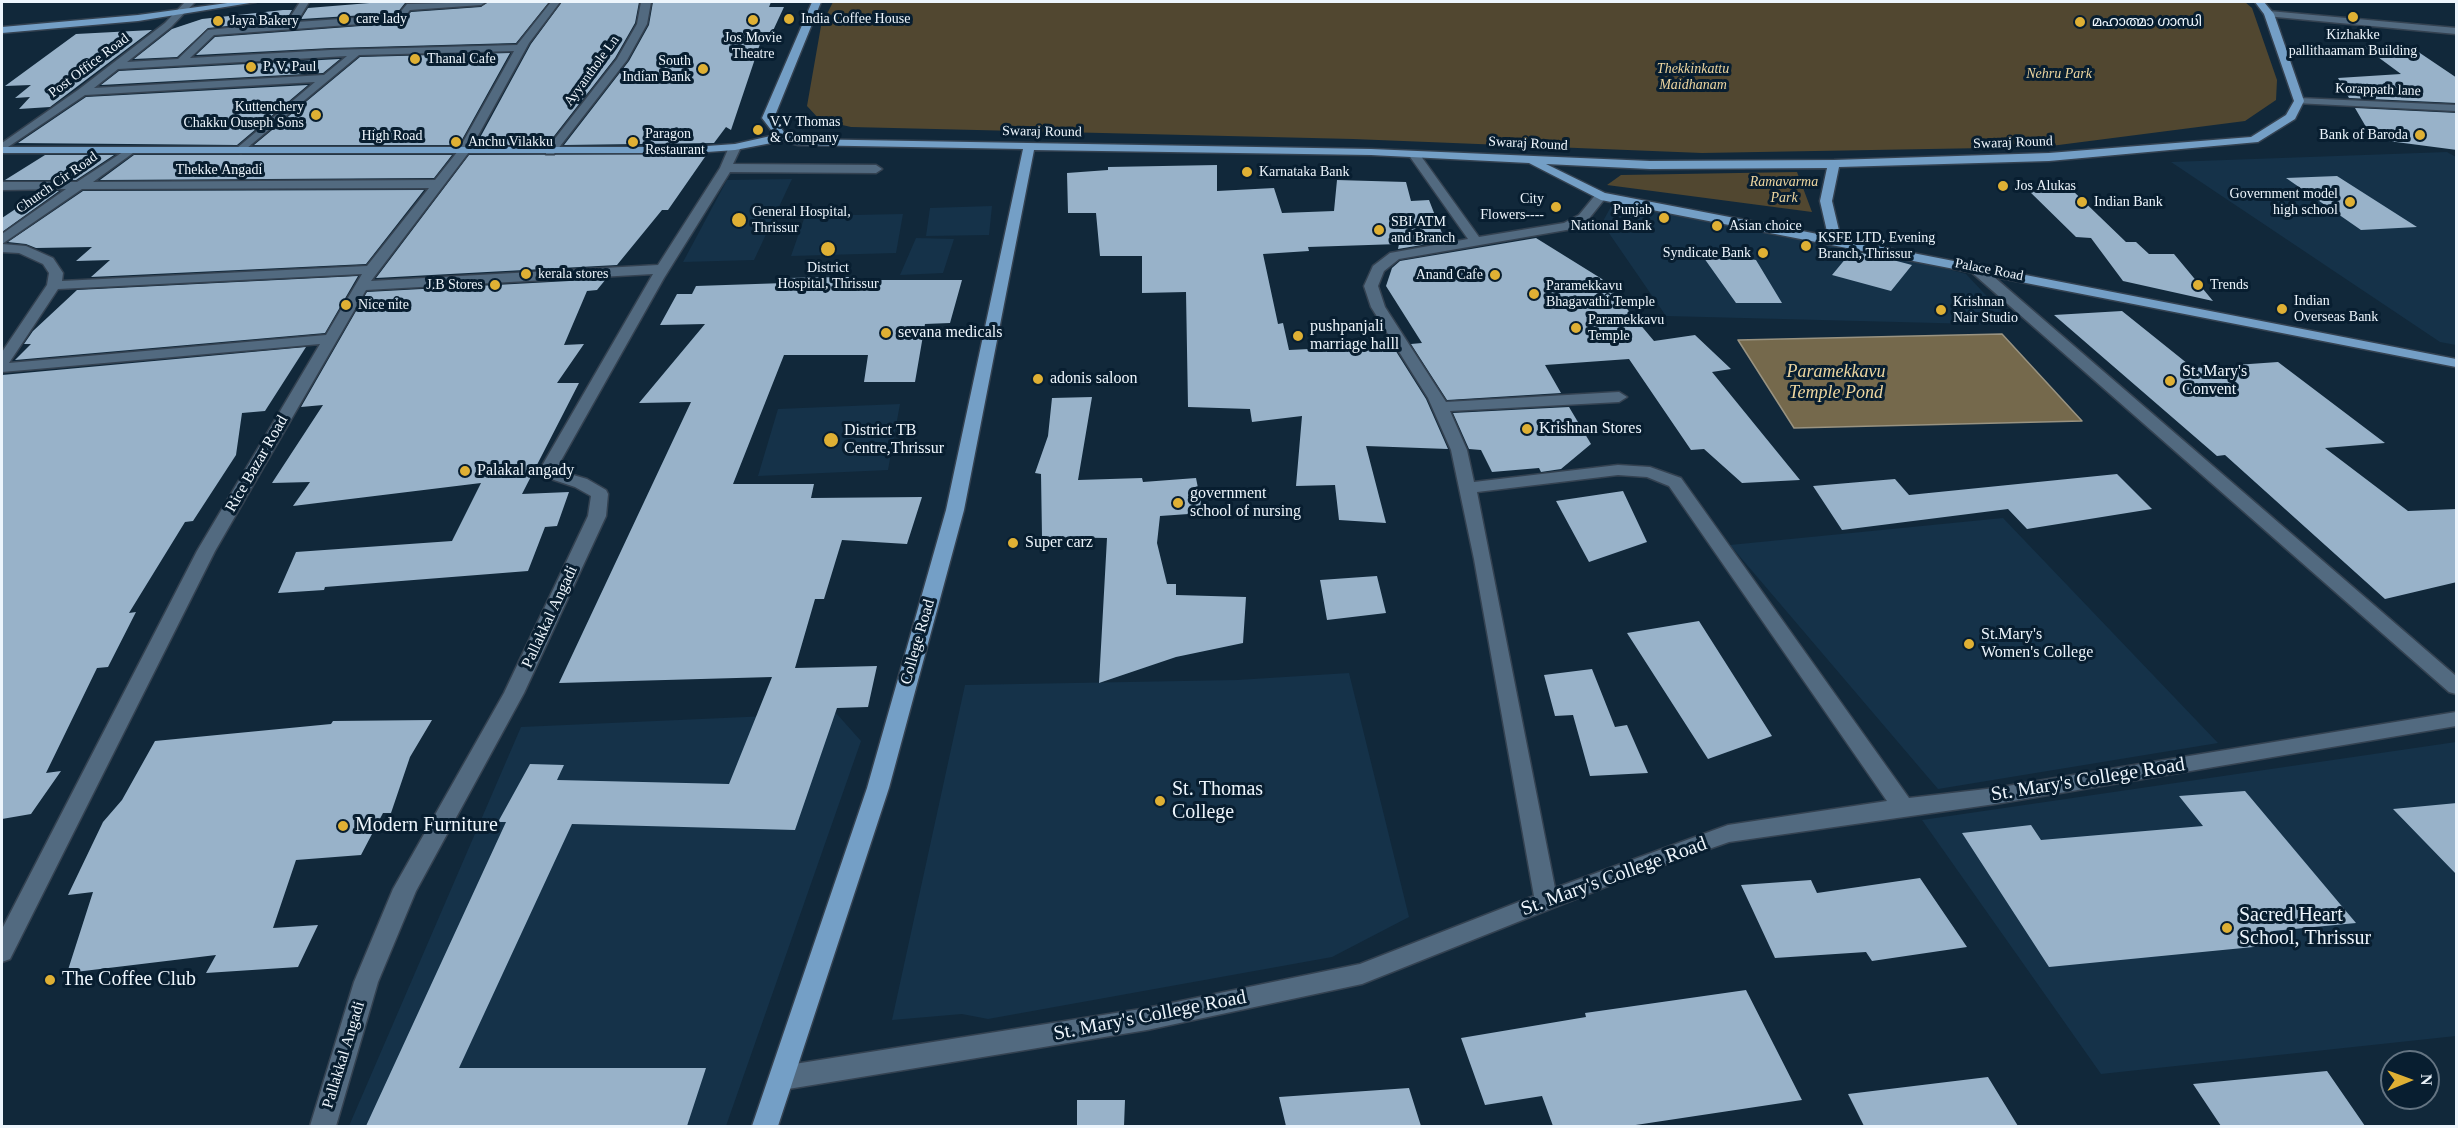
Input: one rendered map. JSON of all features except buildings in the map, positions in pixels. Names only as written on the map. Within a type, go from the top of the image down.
[{"type":"main road","points":[[2,30],[98,20],[206,2]]},
{"type":"main road","points":[[187,6],[251,2]]},
{"type":"main road","points":[[782,137],[768,118],[804,26],[816,2]]},
{"type":"main road","points":[[2260,2],[2269,14],[2299,101]]},
{"type":"main road","name":"Swaraj Round","points":[[782,137],[798,142],[825,143],[1414,154],[1650,165],[1834,164],[2049,157],[2254,140],[2291,117],[2299,101]]},
{"type":"main road","name":"High Road","points":[[2,149],[550,152],[735,147],[782,137]]},
{"type":"main road","name":"College Road","points":[[765,1126],[878,788],[955,510],[1029,147]]},
{"type":"main road","name":"Palace Road","points":[[1528,159],[1601,196],[2457,363]]},
{"type":"main road","points":[[1834,164],[1826,201],[1834,240]]},
{"type":"street","points":[[290,25],[304,2]]},
{"type":"street","points":[[181,62],[211,32],[401,18],[407,7],[481,2]]},
{"type":"street","name":"Rice Bazar Road","points":[[2,952],[206,551],[366,278],[463,152],[521,48],[555,2]]},
{"type":"street","name":"Ayyanthole Ln","points":[[550,152],[622,60],[642,24],[646,2]]},
{"type":"street","name":"Post Office Road","points":[[2,149],[82,92],[187,6]]},
{"type":"street","points":[[2269,14],[2457,31]]},
{"type":"street","points":[[115,66],[357,53],[521,48]]},
{"type":"street","points":[[241,150],[357,53]]},
{"type":"street","points":[[82,92],[327,78]]},
{"type":"street","name":"Korappath lane","points":[[2299,101],[2457,108]]},
{"type":"street","name":"Pallakkal Angadi","points":[[323,1126],[366,982],[405,889],[514,693],[597,516],[600,494],[580,483],[557,475],[551,464],[663,269],[726,168],[735,147]]},
{"type":"street","name":"Church Cir Road","points":[[2,240],[129,151]]},
{"type":"street","points":[[1414,154],[1476,242]]},
{"type":"street","points":[[726,168],[876,169]]},
{"type":"street","name":"Thekke Angadi","points":[[2,186],[437,184]]},
{"type":"street","points":[[1546,901],[1469,488],[1459,450],[1440,407],[1378,307],[1371,286],[1378,269],[1395,256],[1567,226],[1583,218],[1601,196]]},
{"type":"street","points":[[2,248],[21,249],[48,261],[56,273],[54,285],[2,362]]},
{"type":"street","points":[[1974,267],[2457,687]]},
{"type":"street","points":[[54,285],[663,269]]},
{"type":"street","points":[[2,368],[330,339]]},
{"type":"street","points":[[1440,407],[1620,397]]},
{"type":"street","points":[[1469,488],[1618,470],[1650,472],[1675,483],[1903,807]]},
{"type":"street","name":"St. Mary's College Road","points":[[782,1078],[1147,1019],[1362,974],[1546,901],[1728,834],[1903,807],[1995,796],[2457,718]]},
{"type":"shaded area","points":[[2447,152],[2456,157],[2456,345],[2440,342],[2171,162]]},
{"type":"shaded area","name":"General Hospital, Thrissur","points":[[792,179],[754,260],[683,262],[727,180]]},
{"type":"shaded area","points":[[1613,203],[1894,255],[1966,274],[2014,325],[1666,316],[1602,223]]},
{"type":"shaded area","points":[[992,206],[989,235],[926,236],[930,208]]},
{"type":"shaded area","points":[[903,214],[896,253],[791,256],[805,216]]},
{"type":"shaded area","points":[[916,238],[954,239],[943,273],[900,275]]},
{"type":"shaded area","name":"District TB Centre,Thrissur","points":[[900,404],[888,470],[758,476],[778,409]]},
{"type":"shaded area","name":"St.Mary's Women's College","points":[[2003,518],[2218,743],[1938,789],[1730,545]]},
{"type":"shaded area","name":"St. Thomas College","points":[[1349,673],[1409,917],[1332,957],[988,1019],[962,1014],[892,1020],[965,685],[1237,680]]},
{"type":"shaded area","points":[[836,713],[861,741],[726,1126],[349,1126],[521,727]]},
{"type":"shaded area","name":"Sacred Heart School, Thrissur","points":[[2456,742],[2456,1036],[2101,1074],[1922,820]]},
{"type":"green space","name":"Thekkinkattu Maidhanam","points":[[833,2],[2245,2],[2252,8],[2277,80],[2276,100],[2245,121],[2043,147],[1702,153],[1353,139],[851,127],[820,120],[807,106],[821,26]]},
{"type":"green space","name":"Ramavarma Park","points":[[1797,172],[1812,212],[1607,185],[1621,175]]},
{"type":"water","name":"Paramekkavu Temple Pond","points":[[2002,334],[2082,421],[1794,428],[1738,340]]},
{"type":"place","name":"Kizhakke pallithaamam Building","points":[[2353,17]]},
{"type":"place","name":"care lady","points":[[344,19]]},
{"type":"place","name":"India Coffee House","points":[[789,19]]},
{"type":"place","name":"Jos Movie Theatre","points":[[753,20]]},
{"type":"place","name":"Jaya Bakery","points":[[218,21]]},
{"type":"place","name":"മഹാത്മാ ഗാന്ധി","points":[[2080,22]]},
{"type":"place","name":"Thanal Cafe","points":[[415,59]]},
{"type":"place","name":"P. V. Paul","points":[[251,67]]},
{"type":"place","name":"South Indian Bank","points":[[703,69]]},
{"type":"place","name":"Kuttenchery Chakku Ouseph Sons","points":[[316,115]]},
{"type":"place","name":"V.V Thomas & Company","points":[[758,130]]},
{"type":"place","name":"Bank of Baroda","points":[[2420,135]]},
{"type":"place","name":"Anchu Vilakku","points":[[456,142]]},
{"type":"place","name":"Paragon Restaurant","points":[[633,142]]},
{"type":"place","name":"Karnataka Bank","points":[[1247,172]]},
{"type":"place","name":"Jos Alukas","points":[[2003,186]]},
{"type":"place","name":"Indian Bank","points":[[2082,202]]},
{"type":"place","name":"Government model high school","points":[[2350,202]]},
{"type":"place","name":"City Flowers----","points":[[1556,207]]},
{"type":"place","name":"Punjab National Bank","points":[[1664,218]]},
{"type":"place","name":"General Hospital, Thrissur","points":[[739,220]]},
{"type":"place","name":"Asian choice","points":[[1717,226]]},
{"type":"place","name":"SBI ATM and Branch","points":[[1379,230]]},
{"type":"place","name":"KSFE LTD, Evening Branch, Thrissur","points":[[1806,246]]},
{"type":"place","name":"District Hospital, Thrissur","points":[[828,249]]},
{"type":"place","name":"Syndicate Bank","points":[[1763,253]]},
{"type":"place","name":"kerala stores","points":[[526,274]]},
{"type":"place","name":"Anand Cafe","points":[[1495,275]]},
{"type":"place","name":"J.B Stores","points":[[495,285]]},
{"type":"place","name":"Trends","points":[[2198,285]]},
{"type":"place","name":"Paramekkavu Bhagavathi Temple","points":[[1534,294]]},
{"type":"place","name":"Nice nite","points":[[346,305]]},
{"type":"place","name":"Indian Overseas Bank","points":[[2282,309]]},
{"type":"place","name":"Krishnan Nair Studio","points":[[1941,310]]},
{"type":"place","name":"Paramekkavu Temple","points":[[1576,328]]},
{"type":"place","name":"sevana medicals","points":[[886,333]]},
{"type":"place","name":"pushpanjali marriage halll","points":[[1298,336]]},
{"type":"place","name":"adonis saloon","points":[[1038,379]]},
{"type":"place","name":"St. Mary's Convent","points":[[2170,381]]},
{"type":"place","name":"Krishnan Stores","points":[[1527,429]]},
{"type":"place","name":"District TB Centre,Thrissur","points":[[831,440]]},
{"type":"place","name":"Palakal angady","points":[[465,471]]},
{"type":"place","name":"government school of nursing","points":[[1178,503]]},
{"type":"place","name":"Super carz","points":[[1013,543]]},
{"type":"place","name":"St.Mary's Women's College","points":[[1969,644]]},
{"type":"place","name":"St. Thomas College","points":[[1160,801]]},
{"type":"place","name":"Modern Furniture","points":[[343,826]]},
{"type":"place","name":"Sacred Heart School, Thrissur","points":[[2227,928]]},
{"type":"place","name":"The Coffee Club","points":[[50,980]]},
{"type":"park label","name":"Nehru Park","points":[[2059,74]]}]
